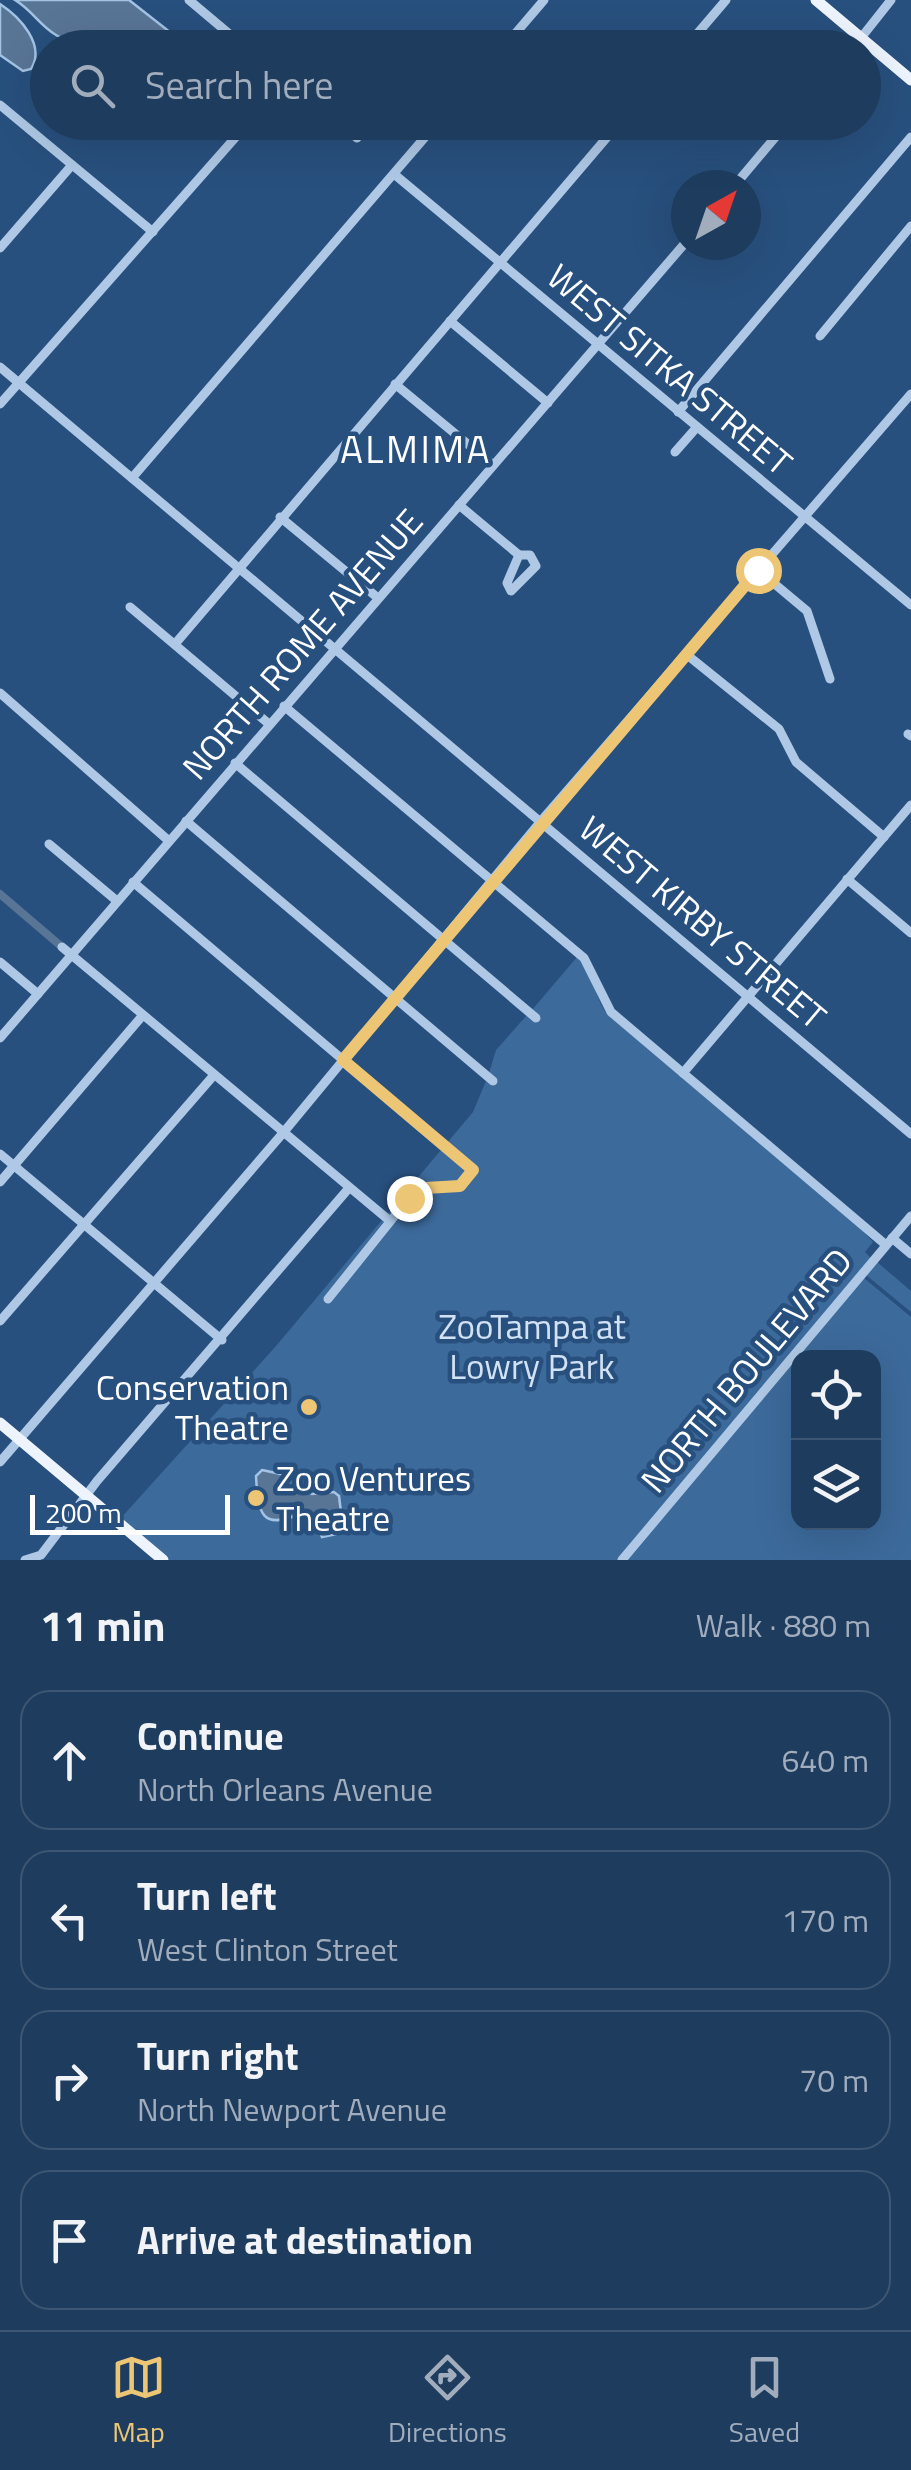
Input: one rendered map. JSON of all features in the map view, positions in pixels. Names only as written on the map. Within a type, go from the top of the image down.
[{"type":"main road","points":[[816,0],[845,30]]},
{"type":"main road","points":[[881,59],[911,80]]},
{"type":"main road","points":[[0,1423],[163,1560]]},
{"type":"street","points":[[189,0],[225,30]]},
{"type":"street","points":[[518,30],[544,0]]},
{"type":"street","points":[[700,30],[726,0]]},
{"type":"street","points":[[867,30],[891,0]]},
{"type":"street","points":[[0,105],[30,130]]},
{"type":"street","points":[[678,412],[911,137]]},
{"type":"street","points":[[42,140],[153,232]]},
{"type":"street","points":[[0,404],[233,140]]},
{"type":"street","points":[[132,478],[423,140]]},
{"type":"street","points":[[175,644],[605,140]]},
{"type":"street","points":[[747,170],[773,140]]},
{"type":"street","points":[[2,241],[72,165]]},
{"type":"street","name":"WEST SITKA STREET","points":[[394,174],[911,604]]},
{"type":"street","points":[[820,336],[911,226]]},
{"type":"street","name":"NORTH ROME AVENUE","points":[[0,1038],[671,259]]},
{"type":"street","points":[[450,321],[548,403]]},
{"type":"street","name":"WEST KIRBY STREET","points":[[0,368],[911,1134]]},
{"type":"street","points":[[395,384],[493,466]]},
{"type":"street","points":[[0,1462],[283,1133],[541,821],[911,394]]},
{"type":"street","points":[[675,452],[697,427]]},
{"type":"street","points":[[459,505],[520,555]]},
{"type":"street","points":[[280,517],[378,598]]},
{"type":"street","points":[[758,570],[807,612],[830,679]]},
{"type":"street","points":[[130,608],[269,724]]},
{"type":"street","points":[[686,654],[779,729],[796,762],[884,837]]},
{"type":"street","points":[[0,693],[169,841]]},
{"type":"street","points":[[284,706],[588,962],[607,1008],[682,1074],[889,1242],[911,1254]]},
{"type":"street","points":[[236,763],[536,1018]]},
{"type":"street","points":[[682,1074],[911,805]]},
{"type":"street","points":[[186,821],[493,1081]]},
{"type":"street","points":[[49,844],[117,901]]},
{"type":"street","points":[[848,879],[911,932]]},
{"type":"street","points":[[134,882],[473,1170],[460,1186],[425,1188],[409,1198],[328,1299]]},
{"type":"street","points":[[62,947],[390,1221]]},
{"type":"street","points":[[0,962],[38,994]]},
{"type":"street","points":[[0,1182],[143,1015]]},
{"type":"street","points":[[0,1321],[214,1075]]},
{"type":"street","points":[[0,1154],[222,1340]]},
{"type":"street","points":[[25,1560],[41,1555],[86,1496],[349,1188]]},
{"type":"street","name":"NORTH BOULEVARD","points":[[622,1560],[911,1216]]},
{"type":"green space","name":"ZooTampa at Lowry Park","points":[[577,957],[608,1015],[858,1226],[873,1242],[865,1252],[871,1258],[618,1560],[169,1560],[120,1519],[276,1346],[473,1112],[486,1081],[493,1086],[498,1081],[489,1073],[496,1050],[527,1015],[537,1023],[541,1017],[532,1010]]},
{"type":"green space","points":[[877,1262],[911,1291],[911,1312],[866,1275]]},
{"type":"green space","points":[[864,1278],[911,1317],[911,1560],[626,1560],[791,1364],[791,1530],[881,1530],[881,1350],[803,1350]]},
{"type":"shaded area","points":[[15,0],[129,0],[167,30],[49,30]]},
{"type":"shaded area","points":[[0,4],[29,32],[30,69],[23,71],[0,55]]},
{"type":"shaded area","points":[[262,1470],[290,1476],[312,1494],[334,1492],[339,1496],[342,1520],[337,1534],[322,1537],[315,1522],[300,1514],[277,1520],[264,1516],[256,1476]]},
{"type":"waterway","points":[[0,894],[62,947]]},
{"type":"place","name":"Conservation Theatre","points":[[309,1407]]},
{"type":"place","name":"Zoo Ventures Theatre","points":[[256,1498]]},
{"type":"district","name":"ALMIMA","points":[[416,449]]},
{"type":"route","points":[[409,1198],[425,1188],[460,1186],[473,1170],[343,1060],[541,821],[758,570]]}]
